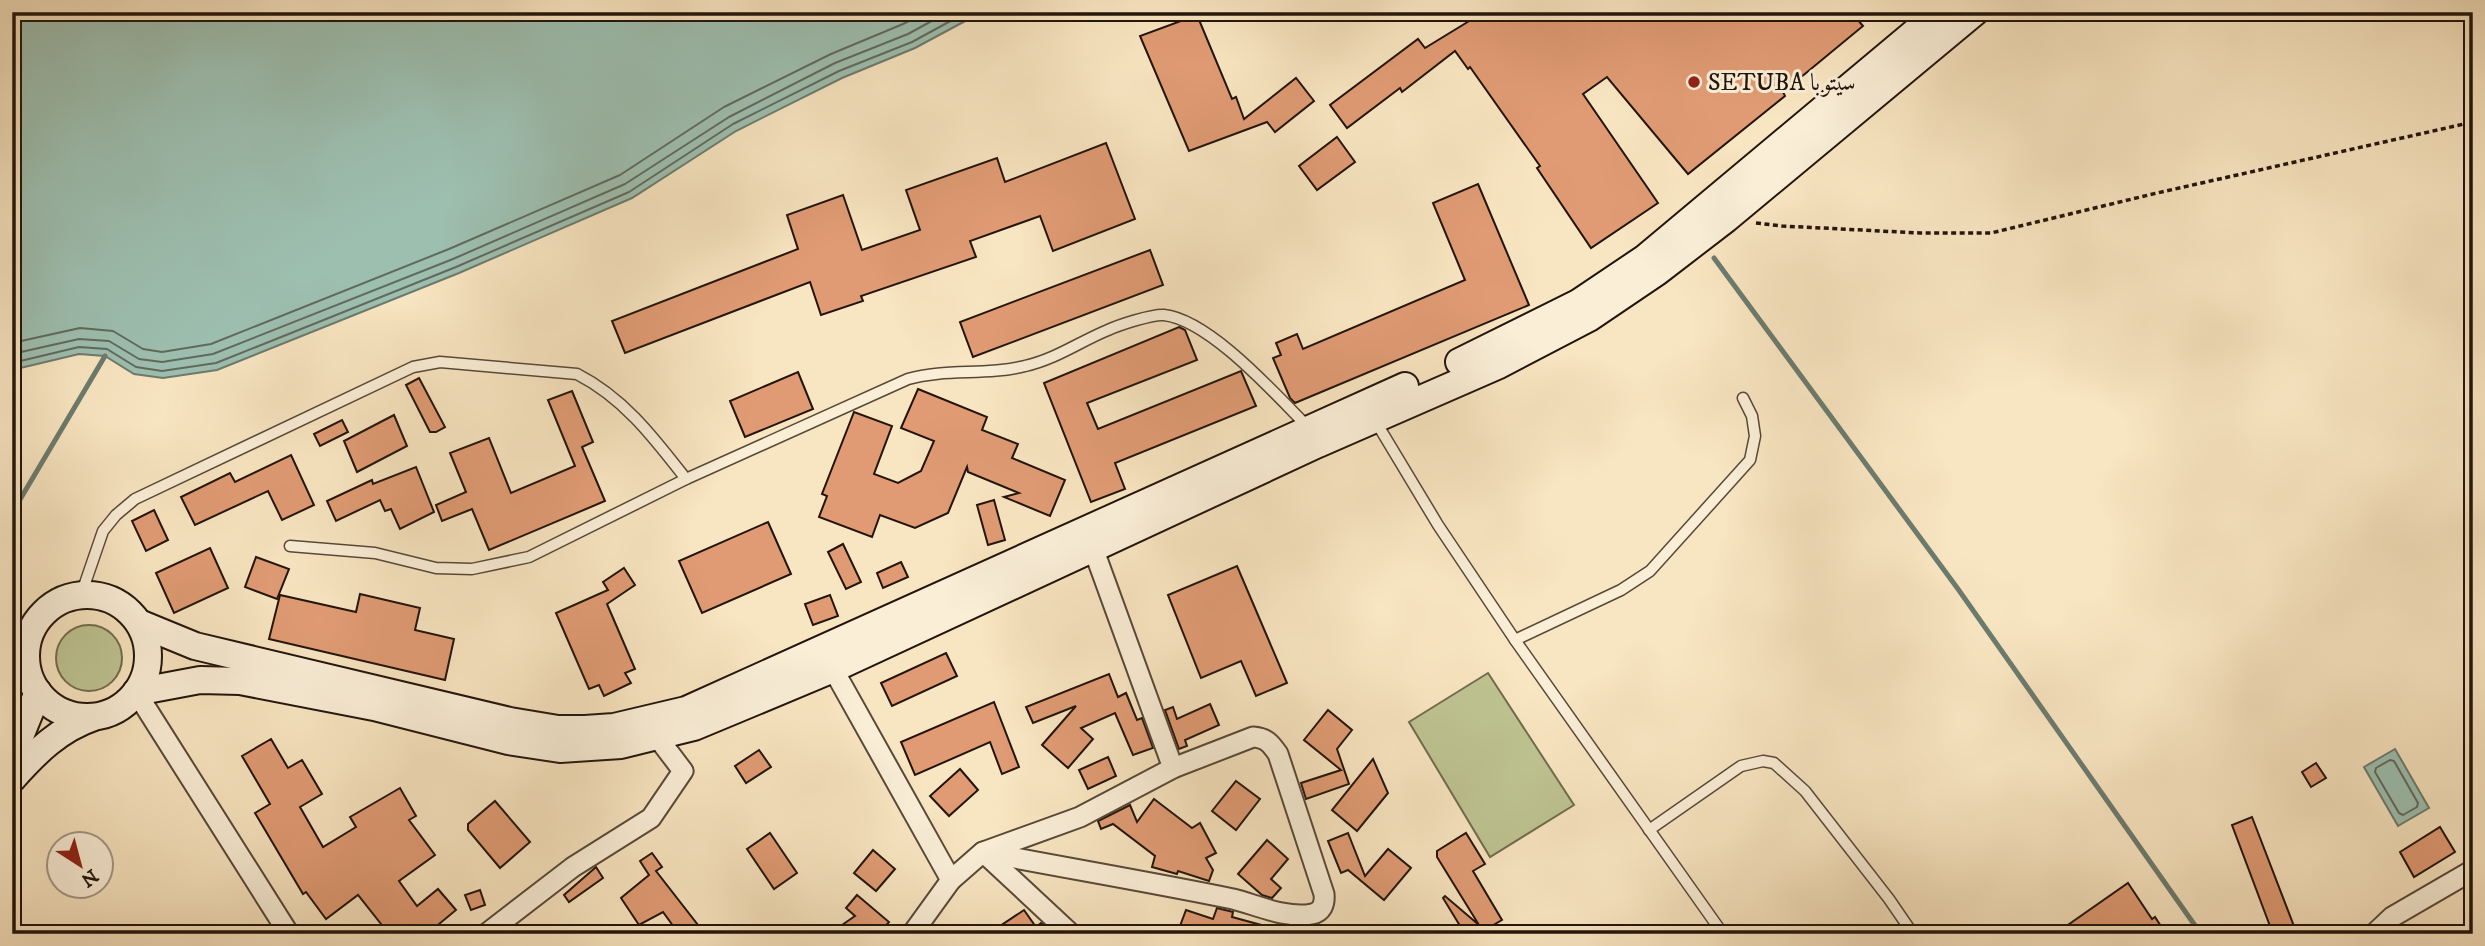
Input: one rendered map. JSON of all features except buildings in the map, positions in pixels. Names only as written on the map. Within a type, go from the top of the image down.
[{"type":"main road","points":[[1371,411],[1578,303],[1623,273],[1692,220],[1939,12]]},
{"type":"main road","points":[[136,692],[200,680],[240,681],[374,707],[508,741],[560,749],[621,745],[694,727],[833,669],[1075,549],[1314,436],[1371,411],[1499,365],[1589,318],[1657,272],[1726,219],[1975,12]]},
{"type":"main road","points":[[139,623],[195,646],[510,721],[558,729],[614,727],[685,709],[1075,549]]},
{"type":"main road","points":[[12,756],[27,681],[27,647],[22,636],[51,606],[66,598],[99,596],[129,610],[139,623],[148,646],[147,670],[136,692],[125,704],[73,724],[56,735],[12,779]]},
{"type":"main road","points":[[27,681],[49,704],[62,712],[94,716]]},
{"type":"street","points":[[1075,549],[1173,768]]},
{"type":"street","points":[[833,669],[951,880]]},
{"type":"street","points":[[136,692],[289,934]]},
{"type":"street","points":[[486,934],[573,867],[651,818],[683,771],[658,737]]},
{"type":"street","points":[[912,934],[951,880],[983,852],[1080,817],[1173,768],[1253,737],[1263,738],[1278,754],[1325,903],[1318,912],[1305,915],[1277,911],[1236,900],[983,852]]},
{"type":"street","points":[[983,852],[1070,934]]},
{"type":"street","points":[[2374,934],[2392,918],[2473,870]]},
{"type":"lane","points":[[290,546],[375,552],[436,568],[472,569],[529,557],[686,478],[908,379],[931,373],[1024,367],[1066,352],[1108,330],[1160,314],[1179,317],[1198,327],[1249,368],[1314,436]]},
{"type":"lane","points":[[81,595],[103,531],[116,515],[135,499],[413,367],[440,362],[577,374],[597,384],[641,422],[686,478]]},
{"type":"lane","points":[[1515,640],[1621,590],[1650,571],[1751,460],[1755,436],[1752,416],[1743,398]]},
{"type":"lane","points":[[1371,411],[1438,525],[1515,640],[1723,934]]},
{"type":"lane","points":[[1649,830],[1741,766],[1763,761],[1774,763],[1805,791],[1913,934]]},
{"type":"path","points":[[1726,219],[1782,226],[1991,233],[2473,122]]},
{"type":"green space","points":[[82,625],[96,625],[108,630],[117,639],[122,658],[120,671],[113,682],[96,691],[82,691],[70,686],[61,677],[56,665],[56,651],[61,639],[70,630]]},
{"type":"green space","points":[[1488,673],[1574,805],[1490,857],[1409,722]]},
{"type":"water","points":[[12,12],[982,12],[915,48],[842,78],[736,131],[632,198],[459,273],[217,370],[163,378],[134,374],[105,356],[79,354],[12,370]]},
{"type":"water","points":[[2395,749],[2429,808],[2398,826],[2364,767]]},
{"type":"waterway","points":[[1714,258],[1958,589],[2201,934]]},
{"type":"waterway","points":[[12,513],[105,356]]},
{"type":"place","name":"SETUBA سيتوبا","points":[[1694,82]]}]
